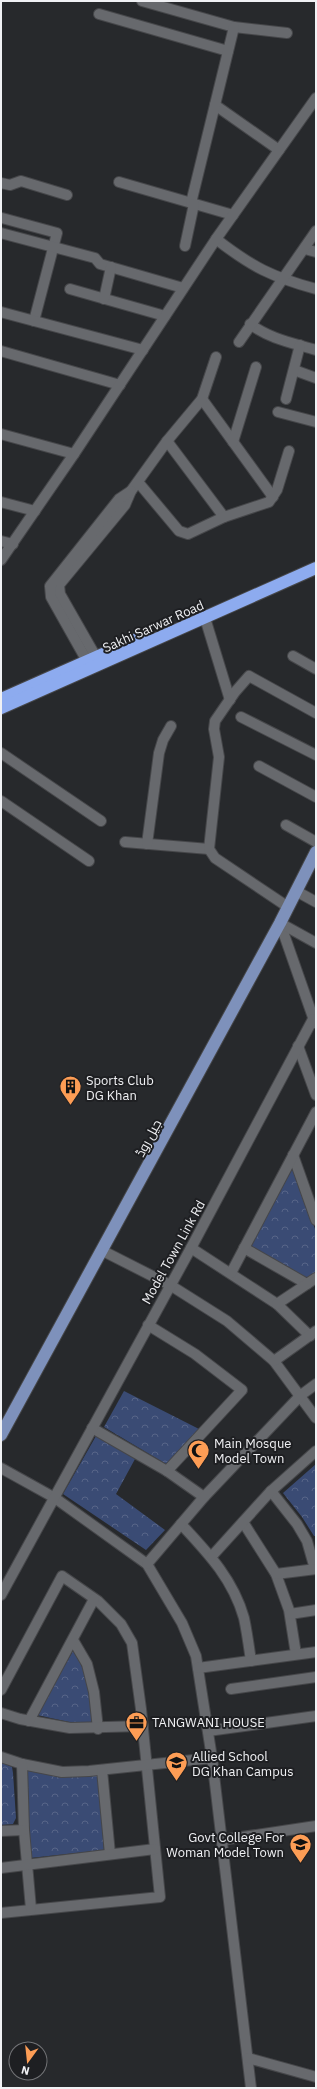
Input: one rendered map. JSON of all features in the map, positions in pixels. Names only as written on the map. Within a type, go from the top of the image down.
[{"type":"highway","points":[[1,699],[92,659],[158,634],[287,577],[316,560]]},
{"type":"highway","name":"Sakhi Sarwar Road","points":[[1,708],[158,634],[205,618],[287,577],[316,568]]},
{"type":"main road","name":"جیل روڈ","points":[[1,1435],[103,1251],[315,856]]},
{"type":"street","points":[[142,1],[234,27],[287,33]]},
{"type":"street","points":[[99,14],[228,51]]},
{"type":"street","points":[[185,246],[215,105],[234,27]]},
{"type":"street","points":[[1,560],[74,454],[216,239],[316,98]]},
{"type":"street","points":[[215,105],[279,150]]},
{"type":"street","points":[[1,182],[10,185],[21,181],[67,195]]},
{"type":"street","points":[[118,182],[233,215]]},
{"type":"street","points":[[2,218],[57,233],[34,321]]},
{"type":"street","points":[[239,342],[281,279],[305,249],[316,231]]},
{"type":"street","points":[[1,233],[95,258],[100,264],[183,288]]},
{"type":"street","points":[[216,239],[245,261],[281,279],[316,289]]},
{"type":"street","points":[[305,249],[316,252]]},
{"type":"street","points":[[104,299],[111,267]]},
{"type":"street","points":[[70,290],[165,316]]},
{"type":"street","points":[[1,312],[143,350]]},
{"type":"street","points":[[250,324],[262,333],[276,339],[316,350]]},
{"type":"street","points":[[286,399],[300,345]]},
{"type":"street","points":[[1,351],[120,385]]},
{"type":"street","points":[[92,659],[62,607],[59,585],[91,540],[125,505],[131,492],[167,441],[202,399],[216,357]]},
{"type":"street","points":[[234,442],[256,367]]},
{"type":"street","points":[[294,370],[316,378]]},
{"type":"street","points":[[202,399],[273,497]]},
{"type":"street","points":[[278,412],[316,422]]},
{"type":"street","points":[[1,434],[74,454]]},
{"type":"street","points":[[167,441],[224,517]]},
{"type":"street","points":[[138,482],[181,533],[188,534],[224,517],[269,502],[273,497],[289,451]]},
{"type":"street","points":[[1,502],[35,511]]},
{"type":"street","points":[[1,541],[13,544]]},
{"type":"street","points":[[205,618],[230,700]]},
{"type":"street","points":[[293,656],[316,669]]},
{"type":"street","points":[[288,907],[215,858],[209,849],[219,757],[214,729],[216,721],[249,676],[316,713]]},
{"type":"street","points":[[241,717],[316,755]]},
{"type":"street","points":[[147,844],[159,753],[163,740],[171,726]]},
{"type":"street","points":[[1,753],[102,821]]},
{"type":"street","points":[[258,766],[316,798]]},
{"type":"street","points":[[1,800],[89,861]]},
{"type":"street","points":[[286,825],[316,842]]},
{"type":"street","points":[[125,842],[209,849]]},
{"type":"street","points":[[296,891],[316,902]]},
{"type":"street","points":[[280,923],[316,943]]},
{"type":"street","points":[[280,923],[314,1023]]},
{"type":"street","name":"Model Town Link Rd","points":[[1,1595],[191,1248],[298,1046],[314,1023]]},
{"type":"street","points":[[298,1046],[316,1095]]},
{"type":"street","points":[[232,1273],[316,1112]]},
{"type":"street","points":[[293,1156],[316,1220]]},
{"type":"street","points":[[191,1248],[232,1273],[277,1304],[313,1334],[274,1361]]},
{"type":"street","points":[[244,1248],[307,1284]]},
{"type":"street","points":[[103,1251],[170,1285],[227,1321],[274,1361],[301,1395],[316,1418]]},
{"type":"street","points":[[277,1304],[316,1278]]},
{"type":"street","points":[[148,1325],[195,1354],[242,1390],[167,1471]]},
{"type":"street","points":[[147,1564],[204,1497],[301,1395],[316,1384]]},
{"type":"street","points":[[92,1428],[167,1471],[204,1497]]},
{"type":"street","points":[[212,1556],[272,1491],[316,1451]]},
{"type":"street","points":[[1,1468],[55,1498],[147,1564],[182,1623],[196,1656],[212,1758],[251,2088]]},
{"type":"street","points":[[272,1491],[296,1524],[311,1540],[316,1569],[276,1574]]},
{"type":"street","points":[[243,1522],[276,1574],[290,1614],[296,1654]]},
{"type":"street","points":[[181,1524],[212,1556],[225,1575],[237,1597],[244,1619],[251,1661]]},
{"type":"street","points":[[1,1690],[62,1576],[94,1599],[121,1624],[132,1643],[143,1726],[160,1898],[1,1913]]},
{"type":"street","points":[[29,1721],[94,1599]]},
{"type":"street","points":[[290,1614],[316,1610]]},
{"type":"street","points":[[73,1640],[87,1664],[94,1692],[98,1729]]},
{"type":"street","points":[[198,1668],[316,1652]]},
{"type":"street","points":[[231,1689],[316,1677]]},
{"type":"street","points":[[1,1713],[29,1721],[70,1728],[98,1729],[143,1726]]},
{"type":"street","points":[[208,1731],[316,1716]]},
{"type":"street","points":[[1,1757],[22,1764],[62,1772],[146,1766],[212,1758]]},
{"type":"street","points":[[22,1764],[24,1830],[32,1909]]},
{"type":"street","points":[[102,1770],[110,1854]]},
{"type":"street","points":[[222,1840],[316,1826]]},
{"type":"street","points":[[1,1831],[24,1830]]},
{"type":"street","points":[[1,1868],[155,1849]]},
{"type":"street","points":[[248,2058],[316,2078]]},
{"type":"green space","points":[[294,1166],[316,1232],[316,1275],[307,1282],[250,1246]]},
{"type":"green space","points":[[124,1391],[199,1429],[166,1464],[104,1427]]},
{"type":"green space","points":[[96,1436],[135,1459],[116,1494],[165,1530],[146,1550],[63,1494]]},
{"type":"green space","points":[[316,1464],[316,1536],[314,1536],[302,1517],[283,1493]]},
{"type":"green space","points":[[73,1651],[83,1668],[86,1677],[92,1703],[94,1723],[69,1722],[37,1715]]},
{"type":"green space","points":[[1,1762],[12,1767],[16,1818],[13,1824],[1,1825]]},
{"type":"green space","points":[[26,1769],[64,1776],[98,1776],[104,1850],[30,1858]]},
{"type":"place","name":"Sports Club DG Khan","points":[[71,1106]]},
{"type":"place","name":"Main Mosque Model Town","points":[[199,1470]]},
{"type":"place","name":"TANGWANI HOUSE","points":[[137,1742]]},
{"type":"place","name":"Allied School DG Khan Campus","points":[[177,1782]]},
{"type":"place","name":"Govt College For Woman Model Town","points":[[300,1864]]}]
